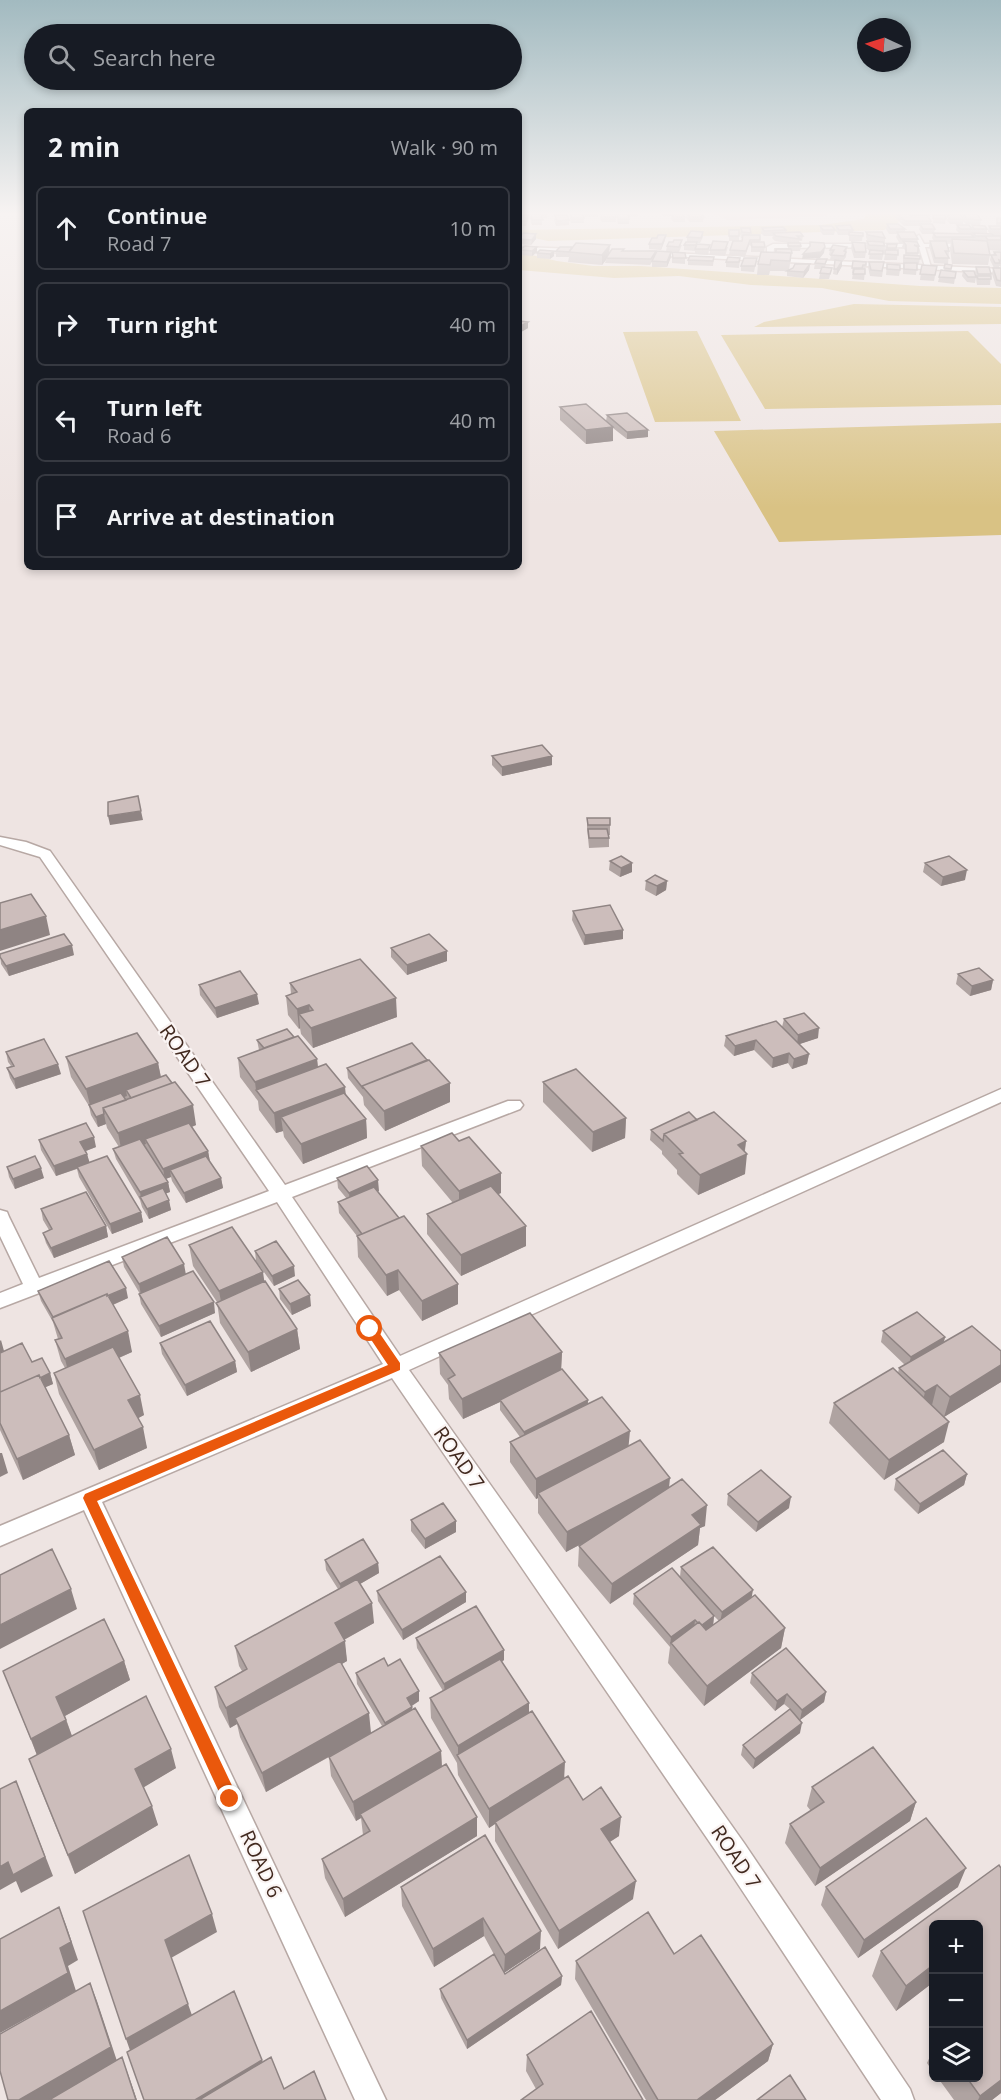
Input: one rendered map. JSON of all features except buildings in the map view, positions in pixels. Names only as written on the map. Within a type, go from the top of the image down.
[{"type":"street","name":"ROAD 7","points":[[0,841],[21,845],[45,854],[281,1194],[396,1367],[734,1853],[899,2100]]},
{"type":"street","points":[[0,1536],[396,1367],[1001,1095]]},
{"type":"street","points":[[0,1301],[514,1105]]},
{"type":"street","points":[[0,1217],[35,1289]]},
{"type":"street","name":"ROAD 6","points":[[89,1498],[371,2100]]},
{"type":"shaded area","points":[[814,312],[1001,312],[1001,324],[754,327],[764,322]]},
{"type":"shaded area","points":[[697,331],[741,421],[655,422],[623,332]]},
{"type":"shaded area","points":[[968,331],[1001,364],[1001,405],[765,409],[721,335]]},
{"type":"shaded area","points":[[1001,423],[1001,535],[779,542],[714,431]]},
{"type":"route","points":[[230,1799],[89,1498],[396,1367],[370,1329]]}]
